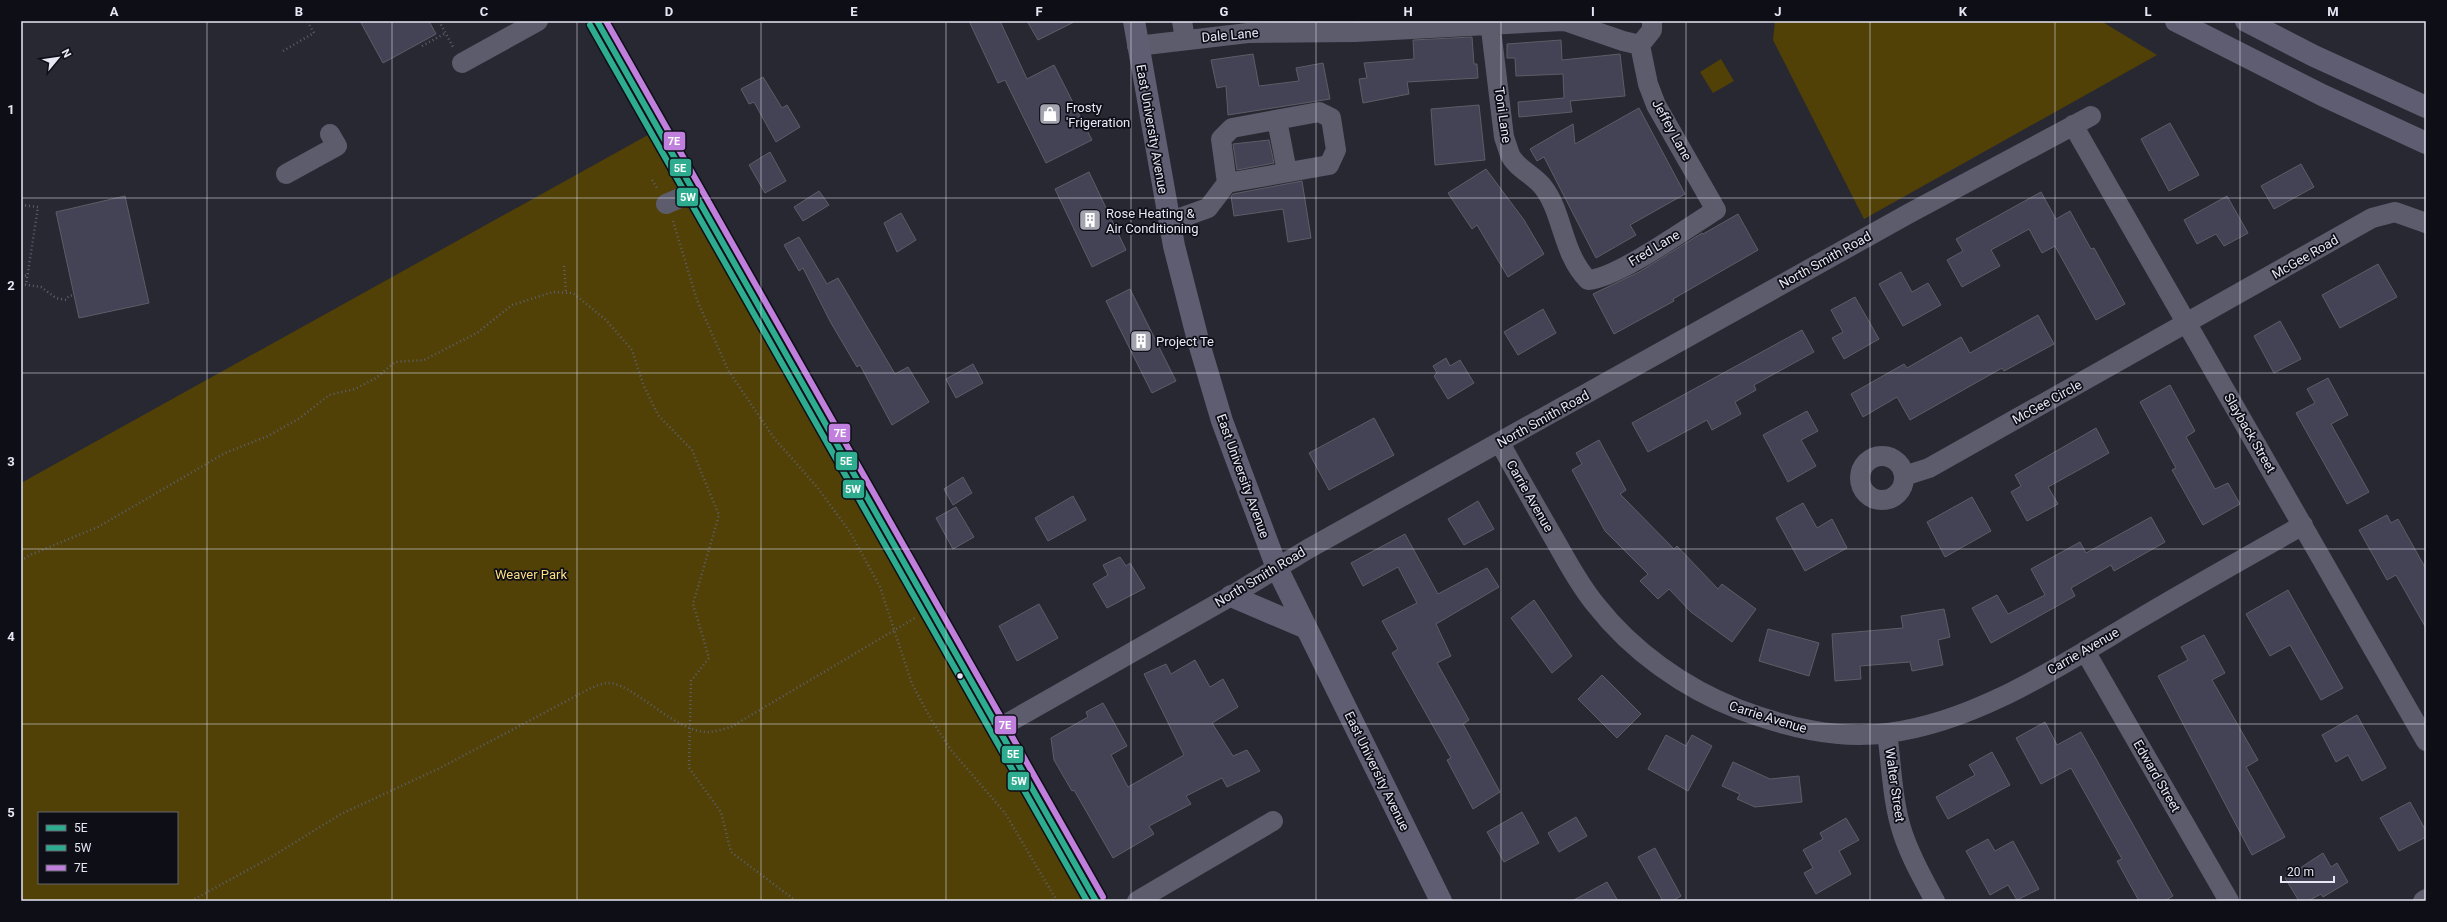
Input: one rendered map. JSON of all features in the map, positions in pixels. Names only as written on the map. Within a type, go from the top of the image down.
[{"type":"main road","points":[[597,21],[1096,901]]},
{"type":"main road","name":"East University Avenue","points":[[1134,21],[1137,46],[1169,222],[1198,340],[1220,413],[1277,568],[1441,901]]},
{"type":"main road","points":[[2176,21],[2322,95],[2426,143]]},
{"type":"main road","points":[[2246,21],[2314,56],[2426,107]]},
{"type":"main road","points":[[1231,596],[1306,628]]},
{"type":"street","points":[[462,63],[538,21]]},
{"type":"street","name":"Dale Lane","points":[[1137,46],[1184,30],[1247,27],[1564,21],[1623,41],[1640,45]]},
{"type":"street","points":[[1640,45],[1652,30],[1652,21]]},
{"type":"street","name":"Toni Lane","points":[[1490,23],[1504,137],[1511,155],[1543,186],[1552,202],[1563,238],[1582,274],[1588,280]]},
{"type":"street","name":"Jeffey Lane","points":[[1640,45],[1648,84],[1656,105],[1716,210]]},
{"type":"street","points":[[1169,222],[1208,208],[1227,183],[1329,165],[1336,150],[1331,118],[1319,112],[1232,128],[1221,139],[1227,183]]},
{"type":"street","name":"North Smith Road","points":[[999,728],[1231,596],[1308,548],[1500,443],[1908,214],[2091,116]]},
{"type":"street","points":[[1277,120],[1287,172]]},
{"type":"street","name":"Slayback Street","points":[[2073,125],[2426,741]]},
{"type":"street","points":[[286,174],[337,146],[330,134]]},
{"type":"street","points":[[666,204],[694,192]]},
{"type":"street","name":"Fred Lane","points":[[1588,280],[1600,279],[1618,270],[1716,210]]},
{"type":"street","name":"McGee Road","points":[[2187,322],[2372,218],[2395,212],[2426,223]]},
{"type":"street","name":"McGee Circle","points":[[1904,476],[1929,468],[2187,322]]},
{"type":"street","name":"Carrie Avenue","points":[[1500,443],[1582,586],[1615,627],[1646,655],[1681,680],[1719,702],[1795,728],[1834,733],[1887,733],[1922,727],[1961,715],[1988,704],[2085,651],[2303,525]]},
{"type":"street","name":"Edward Street","points":[[2085,651],[2229,901]]},
{"type":"street","name":"Walter Street","points":[[1887,733],[1896,809],[1903,834],[1916,866],[1936,901]]},
{"type":"street","points":[[1137,901],[1273,821]]},
{"type":"path","points":[[284,51],[314,33],[307,21]]},
{"type":"path","points":[[439,21],[462,63]]},
{"type":"path","points":[[422,46],[446,33]]},
{"type":"path","points":[[652,180],[666,204],[697,300],[728,370],[774,438],[817,487],[850,532],[880,587],[912,684],[932,721],[951,750],[1005,813],[1057,901]]},
{"type":"path","points":[[21,206],[38,207],[26,285]]},
{"type":"path","points":[[564,266],[566,293]]},
{"type":"path","points":[[21,275],[28,276]]},
{"type":"path","points":[[21,284],[41,287],[56,298],[66,300],[69,296],[74,295]]},
{"type":"path","points":[[21,561],[30,555],[98,527],[226,453],[268,436],[300,418],[329,395],[355,390],[376,378],[395,362],[424,360],[477,333],[512,306],[553,292],[573,293],[606,320],[632,350],[643,384],[658,415],[692,450],[719,515],[693,604],[709,658],[691,681],[688,726],[689,768],[721,812],[731,852],[796,901]]},
{"type":"path","points":[[191,901],[268,859],[342,814],[440,768],[591,688],[607,683],[622,686],[675,721],[688,726],[709,732],[732,728],[930,608]]},
{"type":"green space","points":[[1775,21],[2101,21],[2157,55],[1864,219],[1773,40]]},
{"type":"green space","points":[[1721,59],[1734,81],[1713,93],[1700,72]]},
{"type":"green space","name":"Weaver Park","points":[[657,130],[1089,901],[21,901],[21,483]]},
{"type":"building","points":[[360,21],[429,21],[436,34],[383,63]]},
{"type":"building","name":"Frosty 'Frigeration","points":[[969,21],[1000,21],[1027,79],[1054,65],[1092,140],[1046,163],[1005,80],[998,83]]},
{"type":"building","points":[[1027,21],[1076,21],[1038,40]]},
{"type":"building","points":[[1472,37],[1474,64],[1477,64],[1478,78],[1407,82],[1409,94],[1363,103],[1359,79],[1367,78],[1364,63],[1414,59],[1413,40]]},
{"type":"building","points":[[1561,40],[1562,60],[1620,54],[1625,96],[1570,101],[1572,112],[1519,117],[1518,102],[1564,98],[1563,74],[1516,76],[1515,58],[1507,58],[1507,44]]},
{"type":"building","points":[[1253,54],[1259,86],[1299,81],[1296,68],[1323,63],[1330,99],[1228,115],[1226,86],[1217,88],[1211,60]]},
{"type":"building","points":[[763,77],[782,108],[787,105],[800,127],[776,142],[754,102],[749,104],[741,89]]},
{"type":"building","points":[[1479,105],[1485,160],[1435,165],[1431,109]]},
{"type":"building","points":[[1639,108],[1685,194],[1630,225],[1636,235],[1596,258],[1544,157],[1537,161],[1530,149],[1573,124],[1575,144]]},
{"type":"building","points":[[2170,123],[2199,175],[2169,191],[2141,139]]},
{"type":"building","points":[[1269,140],[1274,163],[1237,170],[1233,144]]},
{"type":"building","points":[[770,152],[786,181],[765,193],[749,165]]},
{"type":"building","points":[[2301,164],[2314,187],[2274,209],[2261,186]]},
{"type":"building","points":[[1486,169],[1524,220],[1544,254],[1508,277],[1477,225],[1472,229],[1448,193]]},
{"type":"building","name":"Rose Heating & Air Conditioning","points":[[1089,172],[1126,250],[1092,267],[1055,189]]},
{"type":"building","points":[[1302,181],[1311,238],[1288,242],[1283,209],[1234,216],[1231,196],[1233,194]]},
{"type":"building","points":[[819,191],[829,205],[803,221],[794,207]]},
{"type":"building","points":[[2041,192],[2056,219],[2070,211],[2091,249],[2094,248],[2125,304],[2096,320],[2055,246],[2042,253],[2029,229],[1991,250],[2000,266],[1962,287],[1947,260],[1963,251],[1956,239]]},
{"type":"building","points":[[125,196],[149,303],[79,318],[56,212]]},
{"type":"building","points":[[2227,196],[2248,233],[2224,246],[2216,234],[2197,244],[2184,220]]},
{"type":"building","points":[[901,213],[916,240],[897,252],[884,223]]},
{"type":"building","points":[[1738,214],[1758,250],[1673,299],[1674,301],[1614,334],[1593,294],[1639,272],[1702,233],[1703,234]]},
{"type":"building","points":[[799,237],[827,284],[838,278],[895,374],[908,367],[929,402],[892,425],[860,365],[857,367],[831,323],[803,268],[799,271],[784,245]]},
{"type":"building","points":[[2378,264],[2397,297],[2340,328],[2322,295]]},
{"type":"building","points":[[1901,272],[1912,292],[1928,283],[1941,305],[1903,326],[1879,284]]},
{"type":"building","name":"Project Te","points":[[1130,289],[1176,381],[1152,393],[1106,301]]},
{"type":"building","points":[[1855,297],[1879,339],[1844,359],[1832,338],[1843,332],[1831,310]]},
{"type":"building","points":[[1543,309],[1556,333],[1518,355],[1504,332]]},
{"type":"building","points":[[2038,315],[2054,344],[2004,371],[2002,368],[1910,420],[1897,397],[1863,417],[1851,394],[1904,364],[1907,368],[1961,337],[1970,353]]},
{"type":"building","points":[[2280,321],[2301,359],[2274,373],[2254,336]]},
{"type":"building","points":[[1802,330],[1814,352],[1754,385],[1756,390],[1735,402],[1741,414],[1712,430],[1707,420],[1648,452],[1632,423]]},
{"type":"building","points":[[1446,358],[1450,366],[1460,360],[1474,383],[1448,399],[1434,376],[1437,373],[1433,366]]},
{"type":"building","points":[[973,364],[983,383],[956,398],[946,379]]},
{"type":"building","points":[[2328,378],[2348,415],[2331,424],[2369,492],[2347,504],[2296,413],[2315,403],[2307,389]]},
{"type":"building","points":[[2170,385],[2195,431],[2186,437],[2215,489],[2228,483],[2240,504],[2203,525],[2172,470],[2176,468],[2140,402]]},
{"type":"building","points":[[1807,411],[1818,431],[1801,440],[1816,466],[1788,482],[1763,435]]},
{"type":"building","points":[[1374,418],[1394,455],[1329,490],[1309,453]]},
{"type":"building","points":[[2096,428],[2109,453],[2048,487],[2058,504],[2027,521],[2011,492],[2021,486],[2015,475]]},
{"type":"building","points":[[1599,440],[1626,490],[1620,494],[1674,549],[1677,546],[1718,589],[1722,584],[1756,609],[1732,642],[1691,612],[1669,589],[1658,599],[1640,581],[1648,574],[1605,531],[1572,470],[1582,464],[1576,453]]},
{"type":"building","points":[[963,477],[972,493],[953,505],[944,489]]},
{"type":"building","points":[[1073,496],[1086,520],[1048,541],[1035,518]]},
{"type":"building","points":[[1972,497],[1991,531],[1945,557],[1927,522]]},
{"type":"building","points":[[1478,501],[1494,529],[1464,545],[1448,519]]},
{"type":"building","points":[[1803,503],[1817,528],[1832,519],[1847,548],[1805,571],[1776,518]]},
{"type":"building","points":[[956,507],[974,537],[953,549],[936,518]]},
{"type":"building","points":[[2387,515],[2391,523],[2398,519],[2426,569],[2426,628],[2396,575],[2387,580],[2359,530]]},
{"type":"building","points":[[2151,517],[2165,542],[2114,571],[2111,565],[2071,588],[2075,596],[1991,643],[1972,608],[1997,595],[2008,614],[2045,595],[2031,569],[2080,542],[2086,553]]},
{"type":"building","points":[[1405,534],[1438,594],[1487,568],[1499,587],[1436,624],[1451,656],[1437,663],[1469,720],[1463,724],[1500,792],[1473,809],[1447,760],[1451,758],[1392,653],[1398,649],[1382,621],[1417,603],[1398,567],[1363,586],[1351,563]]},
{"type":"building","points":[[1120,557],[1126,566],[1130,563],[1145,588],[1107,608],[1093,584],[1108,575],[1103,565]]},
{"type":"building","points":[[2288,590],[2343,688],[2321,700],[2290,645],[2270,656],[2246,614]]},
{"type":"building","points":[[1534,600],[1572,656],[1552,673],[1511,618]]},
{"type":"building","points":[[1039,604],[1058,638],[1017,661],[999,626]]},
{"type":"building","points":[[1944,609],[1950,637],[1938,640],[1943,665],[1912,671],[1910,662],[1860,666],[1861,679],[1835,681],[1832,634],[1903,628],[1901,616]]},
{"type":"building","points":[[1768,629],[1819,643],[1809,676],[1759,661]]},
{"type":"building","points":[[2204,635],[2225,673],[2212,680],[2258,760],[2246,767],[2285,837],[2252,855],[2158,676],[2188,660],[2181,647]]},
{"type":"building","points":[[1195,660],[1210,687],[1223,679],[1238,707],[1212,723],[1233,756],[1247,750],[1260,771],[1227,787],[1222,778],[1186,796],[1191,804],[1149,826],[1154,834],[1113,858],[1074,790],[1072,791],[1054,760],[1051,738],[1088,717],[1086,712],[1103,703],[1127,746],[1111,755],[1128,787],[1184,755],[1144,674],[1166,664],[1171,674]]},
{"type":"building","points":[[1602,675],[1641,714],[1617,738],[1578,699]]},
{"type":"building","points":[[2357,715],[2386,768],[2362,781],[2348,755],[2336,762],[2322,735]]},
{"type":"building","points":[[2045,722],[2057,745],[2081,732],[2173,896],[2164,901],[2139,901],[2117,861],[2122,859],[2071,768],[2041,784],[2016,738]]},
{"type":"building","points":[[1666,735],[1686,746],[1692,735],[1712,746],[1688,791],[1648,769]]},
{"type":"building","points":[[1992,752],[2010,785],[1948,819],[1936,797],[1975,775],[1969,765]]},
{"type":"building","points":[[1733,762],[1770,779],[1799,776],[1802,802],[1755,807],[1737,799],[1740,794],[1722,786]]},
{"type":"building","points":[[2410,802],[2426,831],[2426,837],[2399,851],[2380,818]]},
{"type":"building","points":[[1522,812],[1539,843],[1504,862],[1487,832]]},
{"type":"building","points":[[1576,817],[1587,836],[1559,852],[1548,833]]},
{"type":"building","points":[[1846,818],[1859,840],[1839,851],[1851,874],[1816,894],[1804,873],[1813,868],[1803,850],[1823,839],[1820,833]]},
{"type":"building","points":[[1988,839],[1995,851],[2013,841],[2039,889],[2017,900],[2008,885],[1990,895],[1966,851]]},
{"type":"building","points":[[1655,848],[1681,896],[1672,901],[1663,901],[1638,857]]},
{"type":"building","points":[[2323,853],[2331,867],[2337,863],[2348,882],[2323,897],[2321,894],[2308,901],[2299,901],[2285,878]]},
{"type":"building","points":[[1607,882],[1618,901],[1572,901]]},
{"type":"transit line","name":"5E","points":[[597,21],[1096,901]]},
{"type":"transit line","name":"7E","points":[[606,21],[1103,897]]},
{"type":"transit line","name":"5W","points":[[590,25],[1087,901]]},
{"type":"place","name":"Frosty 'Frigeration","points":[[1050,114]]},
{"type":"place","name":"Rose Heating & Air Conditioning","points":[[1090,220]]},
{"type":"place","name":"Project Te","points":[[1141,341]]}]
